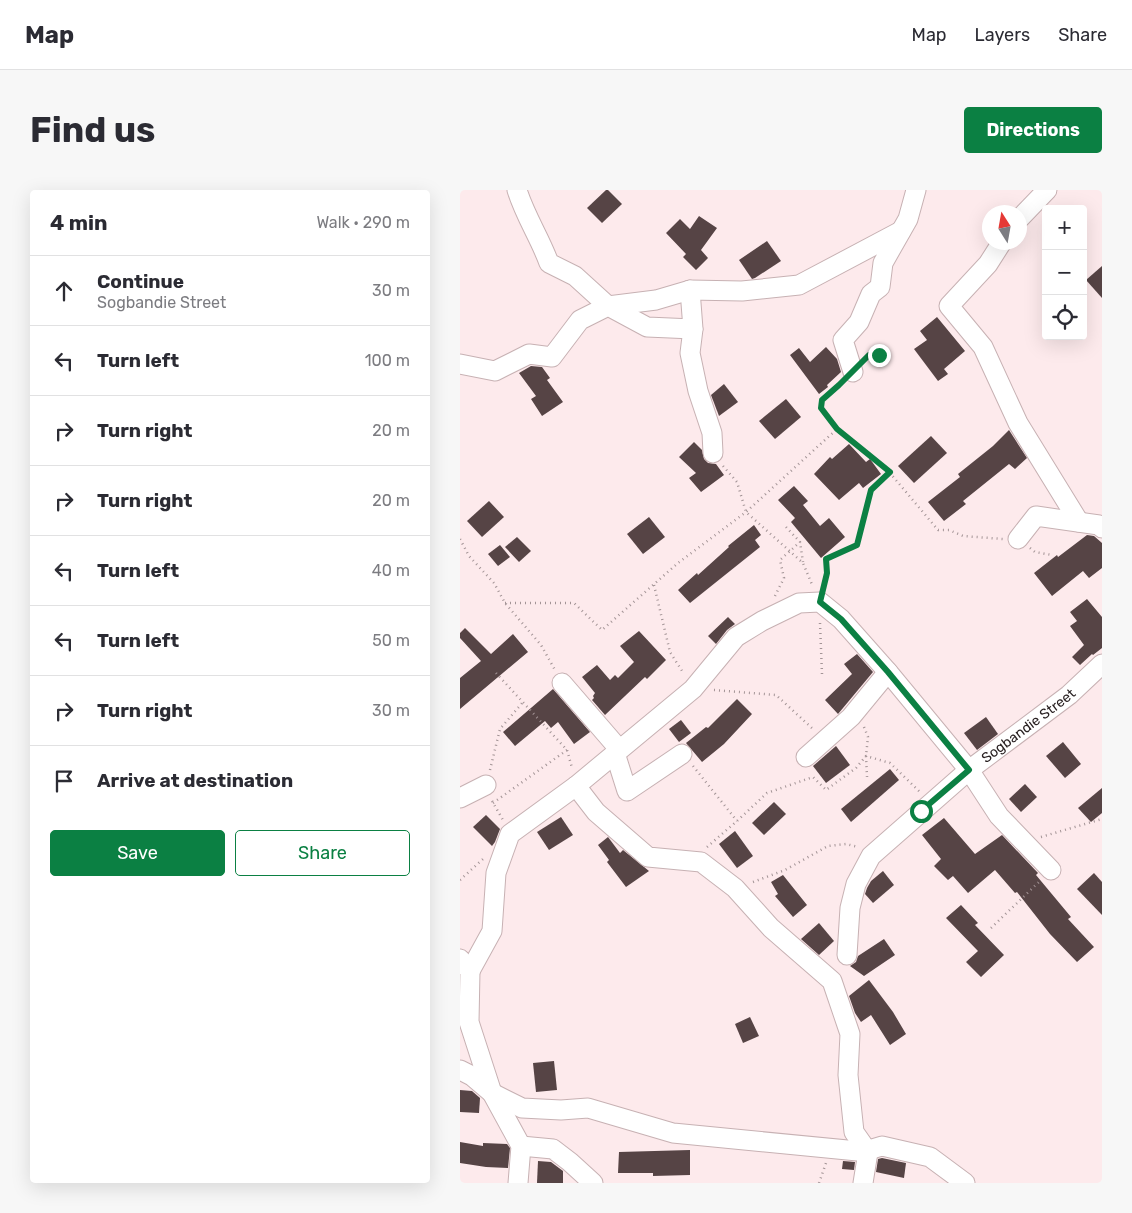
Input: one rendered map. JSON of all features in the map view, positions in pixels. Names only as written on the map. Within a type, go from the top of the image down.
[{"type":"street","points":[[517,190],[522,209],[543,247],[549,263],[575,276],[608,306],[648,327],[693,329]]},
{"type":"street","points":[[852,372],[843,340],[859,322],[871,294],[880,287],[883,263],[908,218],[916,190]]},
{"type":"street","points":[[1027,211],[1047,190]]},
{"type":"street","points":[[460,364],[495,371],[529,354],[552,357],[580,320],[608,306],[656,300],[690,290],[742,291],[799,285],[901,231]]},
{"type":"street","points":[[997,250],[988,264],[949,306],[983,347],[1018,423],[1080,522]]},
{"type":"street","points":[[690,290],[693,329],[690,353],[698,391],[712,433],[713,453]]},
{"type":"street","points":[[1018,539],[1036,516],[1099,525],[1102,528]]},
{"type":"street","points":[[518,1183],[521,1146],[492,1093],[470,1022],[465,965],[492,931],[496,873],[510,834],[576,786],[693,689],[736,637],[762,621],[799,603],[820,602],[841,619],[888,672],[969,770],[999,816],[1051,870]]},
{"type":"street","name":"Sogbandie Street","points":[[847,956],[850,908],[856,884],[871,856],[969,770],[1069,694],[1102,664]]},
{"type":"street","points":[[806,757],[851,717],[888,672]]},
{"type":"street","points":[[562,683],[617,751],[627,791],[682,754]]},
{"type":"street","points":[[460,798],[486,785]]},
{"type":"street","points":[[576,786],[596,812],[648,858],[701,862],[735,888],[771,928],[832,981],[850,1034],[848,1076],[854,1132],[868,1152],[863,1183]]},
{"type":"street","points":[[460,1070],[472,1076],[492,1093],[522,1108],[561,1110],[588,1108],[674,1133],[868,1152],[882,1146],[930,1157],[965,1183]]},
{"type":"street","points":[[521,1146],[553,1149],[593,1183]]},
{"type":"path","points":[[889,354],[869,355],[822,400],[821,408],[837,429],[890,472],[938,530],[949,530],[963,536],[1018,539],[1035,552],[1052,555]]},
{"type":"path","points":[[505,603],[574,602],[602,630],[678,564],[746,512],[837,429]]},
{"type":"path","points":[[713,453],[736,482],[746,512],[803,563]]},
{"type":"path","points":[[822,674],[820,602],[827,573],[826,559],[857,545],[871,490],[890,472]]},
{"type":"path","points":[[786,527],[800,542],[803,563],[820,602]]},
{"type":"path","points":[[460,539],[469,556],[494,584],[505,603],[541,644],[562,683]]},
{"type":"path","points":[[762,621],[784,578],[780,560],[800,542]]},
{"type":"path","points":[[496,673],[567,750],[576,786]]},
{"type":"path","points":[[851,717],[863,724],[868,737],[866,756],[867,777]]},
{"type":"path","points":[[493,803],[567,750]]},
{"type":"path","points":[[682,754],[737,821]]},
{"type":"path","points":[[866,756],[890,763],[916,789],[934,800]]},
{"type":"path","points":[[701,862],[701,852],[767,792],[813,777],[826,790],[856,768],[866,756]]},
{"type":"path","points":[[1029,848],[1040,837],[1102,819]]},
{"type":"path","points":[[735,888],[785,870],[828,846],[846,844],[866,850],[871,856]]},
{"type":"path","points":[[991,928],[1051,870]]},
{"type":"building","points":[[606,190],[622,204],[602,223],[587,208]]},
{"type":"building","points":[[699,216],[717,228],[701,250],[708,258],[696,270],[683,257],[686,254],[666,233],[680,219],[690,229]]},
{"type":"building","points":[[767,241],[781,261],[752,279],[739,260]]},
{"type":"building","points":[[1102,266],[1102,298],[1087,281]]},
{"type":"building","points":[[937,317],[965,351],[944,369],[948,374],[938,381],[914,349],[927,340],[920,331]]},
{"type":"building","points":[[826,347],[837,359],[841,372],[819,394],[790,355],[799,348],[810,362]]},
{"type":"building","points":[[531,366],[542,367],[550,378],[547,380],[563,402],[542,416],[531,399],[536,396],[519,373]]},
{"type":"building","points":[[724,384],[738,402],[719,416],[711,395]]},
{"type":"building","points":[[786,399],[801,417],[775,439],[759,421]]},
{"type":"building","points":[[1009,430],[1027,458],[1015,469],[1009,464],[963,501],[966,504],[944,521],[928,502],[960,477],[958,474],[993,446]]},
{"type":"building","points":[[931,436],[947,453],[914,483],[898,466]]},
{"type":"building","points":[[694,442],[702,450],[704,459],[708,463],[716,464],[724,475],[701,492],[689,478],[696,473],[679,457]]},
{"type":"building","points":[[849,444],[866,462],[870,459],[881,474],[863,488],[859,483],[839,500],[814,474],[830,457],[832,459]]},
{"type":"building","points":[[794,486],[808,501],[803,505],[820,526],[829,518],[845,537],[821,558],[791,522],[795,518],[778,500]]},
{"type":"building","points":[[489,501],[504,517],[482,537],[467,521]]},
{"type":"building","points":[[649,517],[665,537],[643,554],[627,534]]},
{"type":"building","points":[[754,525],[761,535],[755,540],[760,547],[690,603],[678,590],[697,573],[698,575],[728,546]]},
{"type":"building","points":[[1087,535],[1094,536],[1102,543],[1102,568],[1089,578],[1083,571],[1052,596],[1034,573]]},
{"type":"building","points":[[517,537],[531,551],[519,562],[505,547]]},
{"type":"building","points":[[500,545],[510,557],[498,566],[488,554]]},
{"type":"building","points":[[1087,599],[1102,617],[1102,648],[1080,665],[1072,657],[1084,645],[1070,626],[1077,621],[1070,612]]},
{"type":"building","points":[[728,617],[735,624],[727,630],[716,644],[708,636]]},
{"type":"building","points":[[465,628],[491,654],[513,634],[528,652],[460,709],[460,678],[481,661],[460,638],[460,633]]},
{"type":"building","points":[[639,631],[666,660],[605,715],[592,700],[595,693],[582,677],[597,665],[610,680],[615,675],[618,678],[634,662],[620,646]]},
{"type":"building","points":[[857,654],[873,672],[838,714],[825,700],[852,674],[844,664]]},
{"type":"building","points":[[553,689],[590,732],[574,744],[558,722],[551,728],[545,721],[515,746],[503,732]]},
{"type":"building","points":[[737,699],[752,714],[724,744],[702,762],[686,743],[706,727],[708,728]]},
{"type":"building","points":[[986,717],[998,734],[977,750],[964,733]]},
{"type":"building","points":[[681,720],[691,733],[679,742],[669,729]]},
{"type":"building","points":[[1063,742],[1081,764],[1065,778],[1046,756]]},
{"type":"building","points":[[836,746],[850,765],[826,783],[813,766]]},
{"type":"building","points":[[890,769],[899,780],[851,822],[841,809]]},
{"type":"building","points":[[1025,784],[1037,797],[1021,812],[1009,799]]},
{"type":"building","points":[[1102,788],[1102,813],[1091,822],[1078,808]]},
{"type":"building","points":[[774,802],[786,814],[764,835],[752,823]]},
{"type":"building","points":[[486,815],[500,829],[492,846],[473,827]]},
{"type":"building","points":[[561,817],[573,835],[549,850],[537,832]]},
{"type":"building","points":[[944,818],[975,854],[1002,835],[1038,873],[1036,875],[1071,917],[1068,919],[1094,947],[1077,962],[1050,934],[1017,892],[1015,893],[995,870],[968,893],[953,876],[948,880],[934,866],[941,859],[922,835]]},
{"type":"building","points":[[735,831],[753,856],[737,868],[719,844]]},
{"type":"building","points":[[608,837],[620,853],[623,850],[649,871],[626,887],[607,862],[609,860],[598,845]]},
{"type":"building","points":[[883,871],[894,885],[873,903],[865,894],[871,881]]},
{"type":"building","points":[[1094,873],[1102,882],[1102,915],[1077,889]]},
{"type":"building","points":[[783,875],[807,905],[793,917],[775,896],[778,894],[771,882]]},
{"type":"building","points":[[961,905],[978,923],[975,925],[1004,955],[981,977],[966,962],[978,951],[946,918]]},
{"type":"building","points":[[819,923],[834,941],[819,955],[801,939]]},
{"type":"building","points":[[884,939],[895,955],[864,976],[850,966],[856,962],[858,956]]},
{"type":"building","points":[[869,980],[893,1012],[906,1034],[890,1045],[871,1015],[861,1022],[855,1013],[849,996]]},
{"type":"building","points":[[750,1017],[759,1036],[743,1043],[735,1024]]},
{"type":"building","points":[[554,1061],[557,1090],[536,1092],[533,1063]]},
{"type":"building","points":[[460,1090],[472,1091],[480,1098],[479,1113],[460,1112]]},
{"type":"building","points":[[460,1142],[483,1146],[483,1143],[507,1144],[510,1148],[508,1168],[460,1163]]},
{"type":"building","points":[[690,1150],[690,1175],[653,1176],[653,1173],[618,1173],[619,1152]]},
{"type":"building","points":[[882,1158],[906,1163],[904,1178],[876,1172],[878,1159]]},
{"type":"building","points":[[538,1161],[551,1162],[563,1171],[563,1183],[537,1183]]},
{"type":"building","points":[[843,1161],[855,1162],[854,1170],[842,1169]]},
{"type":"route","points":[[879,355],[869,355],[822,400],[821,408],[837,429],[890,472],[871,490],[857,545],[826,559],[827,573],[820,602],[841,619],[888,672],[969,770],[921,811]]}]
